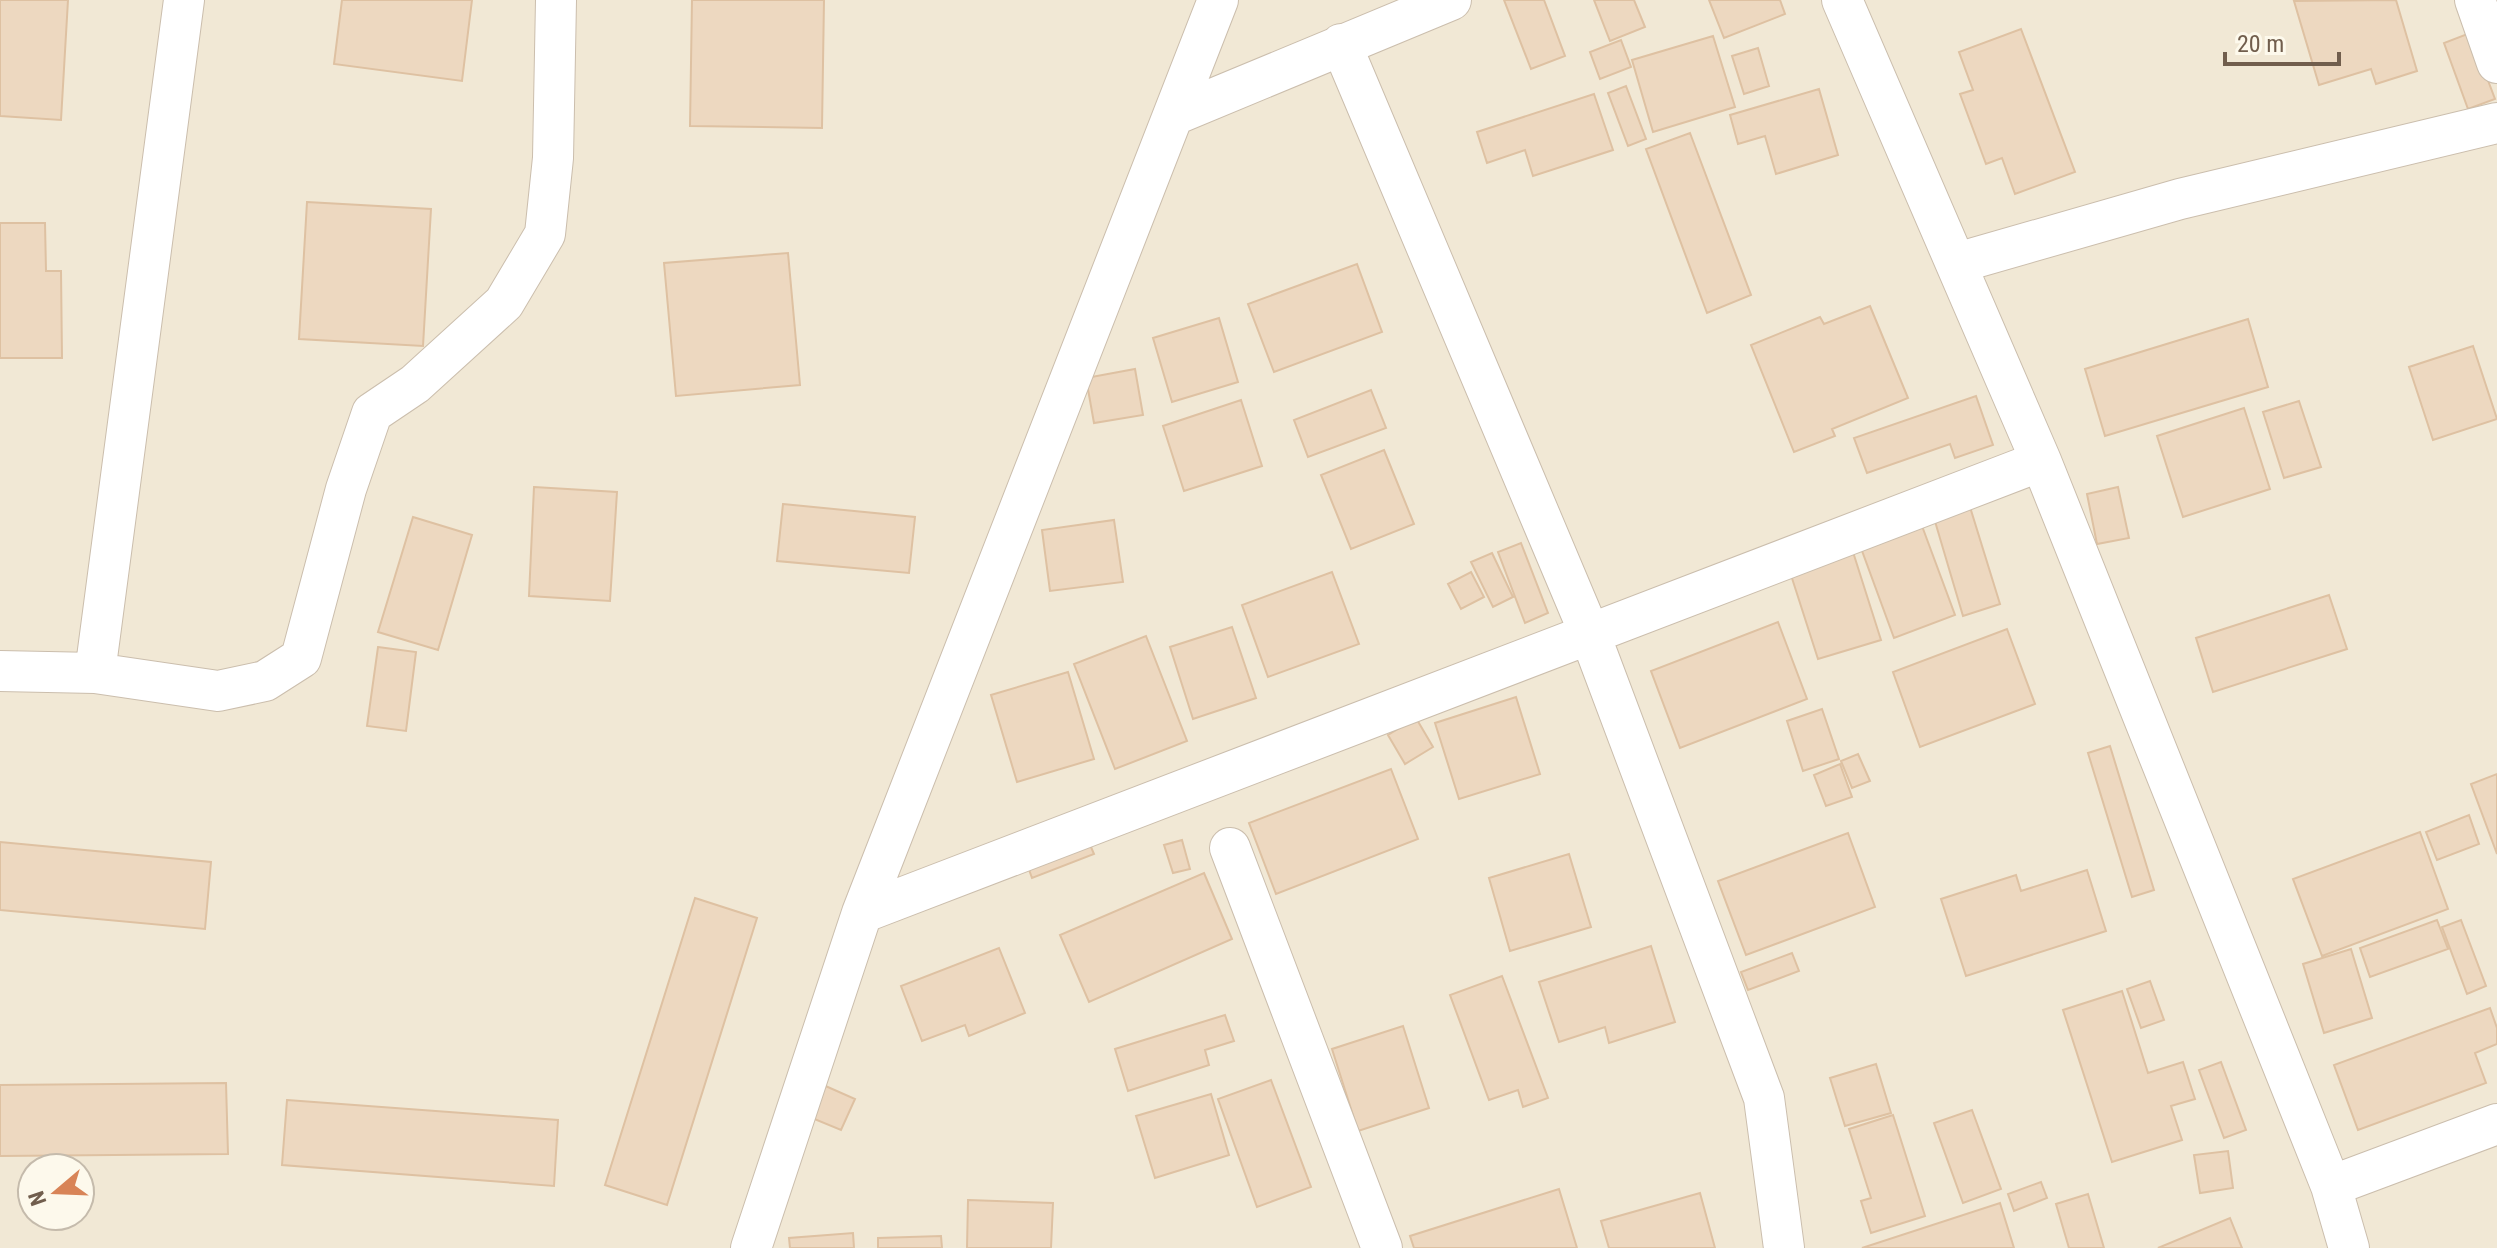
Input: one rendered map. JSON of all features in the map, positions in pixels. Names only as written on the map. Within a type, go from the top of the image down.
[{"type":"street","points":[[95,673],[184,0]]},
{"type":"street","points":[[0,671],[95,673],[218,691],[265,681],[301,658],[346,489],[372,413],[415,384],[504,303],[545,234],[553,158],[556,0]]},
{"type":"street","points":[[751,1248],[862,913],[1218,0]]},
{"type":"street","points":[[1174,115],[1451,0]]},
{"type":"street","points":[[1842,0],[2041,461],[2331,1186],[2349,1248]]},
{"type":"street","points":[[2475,0],[2497,63]]},
{"type":"street","points":[[1341,44],[1589,632],[1764,1098],[1784,1248]]},
{"type":"street","points":[[1957,263],[2180,199],[2497,123]]},
{"type":"street","points":[[862,913],[2041,461]]},
{"type":"street","points":[[1230,848],[1382,1248]]},
{"type":"street","points":[[2331,1186],[2497,1124]]},
{"type":"shaded area","points":[[0,0],[2497,0],[2497,1248],[0,1248]]},
{"type":"building","points":[[0,0],[68,0],[61,120],[0,116]]},
{"type":"building","points":[[342,0],[472,0],[462,81],[334,64]]},
{"type":"building","points":[[692,0],[824,0],[822,128],[690,126]]},
{"type":"building","points":[[1504,0],[1544,0],[1565,56],[1531,69]]},
{"type":"building","points":[[1594,0],[1634,0],[1645,27],[1610,41]]},
{"type":"building","points":[[1709,0],[1780,0],[1785,14],[1724,38]]},
{"type":"building","points":[[2396,0],[2417,71],[2376,84],[2371,69],[2319,85],[2294,1]]},
{"type":"building","points":[[2021,29],[2075,172],[2015,194],[2002,158],[1986,164],[1960,94],[1973,90],[1959,52]]},
{"type":"building","points":[[2470,33],[2495,99],[2468,109],[2444,43]]},
{"type":"building","points":[[1713,36],[1735,107],[1653,132],[1632,60]]},
{"type":"building","points":[[1621,40],[1631,67],[1600,79],[1590,52]]},
{"type":"building","points":[[1758,48],[1769,86],[1744,94],[1732,56]]},
{"type":"building","points":[[1626,86],[1646,139],[1628,146],[1608,93]]},
{"type":"building","points":[[1819,89],[1838,155],[1776,174],[1765,136],[1738,144],[1730,115]]},
{"type":"building","points":[[1594,94],[1613,150],[1533,176],[1525,150],[1487,163],[1477,132]]},
{"type":"building","points":[[1690,133],[1751,295],[1707,313],[1646,149]]},
{"type":"building","points":[[307,202],[431,209],[423,346],[299,339]]},
{"type":"building","points":[[0,223],[45,223],[46,271],[61,271],[62,358],[0,358]]},
{"type":"building","points":[[788,253],[800,385],[676,396],[664,263]]},
{"type":"building","points":[[1357,264],[1382,332],[1274,372],[1248,304]]},
{"type":"building","points":[[1870,306],[1908,398],[1832,429],[1835,436],[1794,452],[1751,345],[1820,317],[1824,324]]},
{"type":"building","points":[[1219,318],[1238,382],[1172,402],[1153,338]]},
{"type":"building","points":[[2248,319],[2268,387],[2105,436],[2085,369]]},
{"type":"building","points":[[2473,346],[2497,419],[2433,440],[2409,367]]},
{"type":"building","points":[[1135,369],[1143,415],[1094,423],[1086,378]]},
{"type":"building","points":[[1371,390],[1386,428],[1308,457],[1294,420]]},
{"type":"building","points":[[1976,396],[1993,445],[1955,458],[1950,444],[1867,473],[1854,438]]},
{"type":"building","points":[[1241,400],[1262,466],[1184,491],[1163,426]]},
{"type":"building","points":[[2299,401],[2321,467],[2284,478],[2263,412]]},
{"type":"building","points":[[2244,408],[2270,489],[2183,517],[2157,436]]},
{"type":"building","points":[[1384,450],[1414,524],[1351,549],[1321,475]]},
{"type":"building","points":[[534,487],[617,492],[610,601],[529,596]]},
{"type":"building","points":[[2118,487],[2129,538],[2097,544],[2087,494]]},
{"type":"building","points":[[783,504],[915,517],[909,573],[777,561]]},
{"type":"building","points":[[1970,507],[2000,604],[1963,616],[1934,518]]},
{"type":"building","points":[[413,517],[472,535],[438,650],[378,632]]},
{"type":"building","points":[[1114,520],[1123,582],[1050,591],[1042,530]]},
{"type":"building","points":[[1922,526],[1955,615],[1894,638],[1861,548]]},
{"type":"building","points":[[1521,543],[1548,613],[1525,623],[1498,552]]},
{"type":"building","points":[[1853,552],[1881,640],[1818,659],[1790,572]]},
{"type":"building","points":[[1492,553],[1513,597],[1493,607],[1471,562]]},
{"type":"building","points":[[1332,572],[1359,644],[1268,677],[1242,605]]},
{"type":"building","points":[[1471,572],[1484,597],[1461,609],[1448,584]]},
{"type":"building","points":[[2329,595],[2347,649],[2213,692],[2196,638]]},
{"type":"building","points":[[1778,622],[1807,699],[1680,748],[1651,671]]},
{"type":"building","points":[[1232,627],[1256,698],[1193,719],[1170,647]]},
{"type":"building","points":[[2007,629],[2035,704],[1920,747],[1893,672]]},
{"type":"building","points":[[1146,636],[1187,741],[1115,769],[1074,664]]},
{"type":"building","points":[[378,647],[416,652],[406,731],[367,726]]},
{"type":"building","points":[[1068,672],[1094,759],[1017,782],[991,695]]},
{"type":"building","points":[[1516,697],[1540,774],[1459,799],[1435,723]]},
{"type":"building","points":[[1822,709],[1839,759],[1803,771],[1787,721]]},
{"type":"building","points":[[1416,718],[1433,747],[1405,764],[1388,735]]},
{"type":"building","points":[[2110,746],[2154,890],[2132,897],[2088,753]]},
{"type":"building","points":[[1858,754],[1870,781],[1852,788],[1841,761]]},
{"type":"building","points":[[1840,764],[1852,797],[1826,806],[1814,775]]},
{"type":"building","points":[[1391,769],[1418,839],[1276,894],[1249,823]]},
{"type":"building","points":[[2497,774],[2497,854],[2471,784]]},
{"type":"building","points":[[2469,815],[2479,844],[2437,860],[2426,832]]},
{"type":"building","points":[[2420,832],[2448,909],[2322,956],[2293,879]]},
{"type":"building","points":[[1848,833],[1875,907],[1746,955],[1718,881]]},
{"type":"building","points":[[1088,840],[1094,854],[1032,878],[1027,864]]},
{"type":"building","points":[[1182,840],[1190,869],[1173,873],[1164,845]]},
{"type":"building","points":[[0,842],[211,862],[205,929],[0,910]]},
{"type":"building","points":[[1569,854],[1591,927],[1510,951],[1489,878]]},
{"type":"building","points":[[2087,870],[2106,931],[1966,976],[1941,899],[2016,875],[2021,891]]},
{"type":"building","points":[[1204,873],[1232,939],[1089,1002],[1060,935]]},
{"type":"building","points":[[695,898],[757,918],[667,1205],[605,1185]]},
{"type":"building","points":[[2437,920],[2448,949],[2370,977],[2360,948]]},
{"type":"building","points":[[2461,920],[2486,986],[2467,994],[2442,927]]},
{"type":"building","points":[[1651,946],[1675,1022],[1609,1043],[1605,1027],[1559,1042],[1539,982]]},
{"type":"building","points":[[999,948],[1025,1013],[969,1036],[965,1025],[922,1041],[901,986]]},
{"type":"building","points":[[2351,949],[2372,1018],[2324,1033],[2303,964]]},
{"type":"building","points":[[1792,953],[1799,971],[1748,990],[1741,972]]},
{"type":"building","points":[[1502,976],[1548,1098],[1523,1107],[1518,1090],[1489,1100],[1450,995]]},
{"type":"building","points":[[2150,981],[2164,1020],[2141,1028],[2127,989]]},
{"type":"building","points":[[2122,991],[2148,1073],[2183,1062],[2195,1099],[2171,1106],[2182,1140],[2112,1162],[2063,1010]]},
{"type":"building","points":[[2490,1008],[2497,1028],[2497,1044],[2475,1053],[2486,1083],[2358,1130],[2334,1065]]},
{"type":"building","points":[[1225,1015],[1234,1041],[1205,1050],[1209,1065],[1128,1091],[1115,1049]]},
{"type":"building","points":[[1403,1026],[1429,1108],[1358,1131],[1332,1049]]},
{"type":"building","points":[[2221,1062],[2246,1130],[2224,1138],[2199,1070]]},
{"type":"building","points":[[1876,1064],[1891,1113],[1845,1126],[1830,1078]]},
{"type":"building","points":[[1271,1080],[1311,1187],[1257,1207],[1218,1099]]},
{"type":"building","points":[[226,1083],[228,1154],[96,1155],[96,1152],[16,1152],[16,1156],[0,1156],[0,1085]]},
{"type":"building","points":[[821,1084],[855,1099],[841,1130],[807,1116]]},
{"type":"building","points":[[1211,1094],[1229,1155],[1155,1178],[1136,1116]]},
{"type":"building","points":[[287,1100],[558,1120],[554,1186],[282,1165]]},
{"type":"building","points":[[1972,1110],[2001,1189],[1963,1203],[1934,1123]]},
{"type":"building","points":[[1893,1115],[1925,1216],[1871,1233],[1861,1201],[1871,1198],[1849,1129]]},
{"type":"building","points":[[2228,1151],[2233,1188],[2200,1193],[2194,1155]]},
{"type":"building","points":[[2041,1182],[2047,1198],[2014,1211],[2008,1194]]},
{"type":"building","points":[[1559,1189],[1577,1248],[1414,1248],[1410,1236]]},
{"type":"building","points":[[1700,1193],[1715,1248],[1609,1248],[1601,1221]]},
{"type":"building","points":[[2088,1194],[2104,1248],[2069,1248],[2056,1204]]},
{"type":"building","points":[[968,1200],[1053,1203],[1051,1248],[967,1248]]},
{"type":"building","points":[[2000,1203],[2014,1248],[1862,1248]]},
{"type":"building","points":[[2230,1218],[2242,1248],[2158,1248]]},
{"type":"building","points":[[853,1233],[854,1248],[790,1248],[789,1238]]},
{"type":"building","points":[[941,1236],[942,1248],[878,1248],[878,1238]]}]
